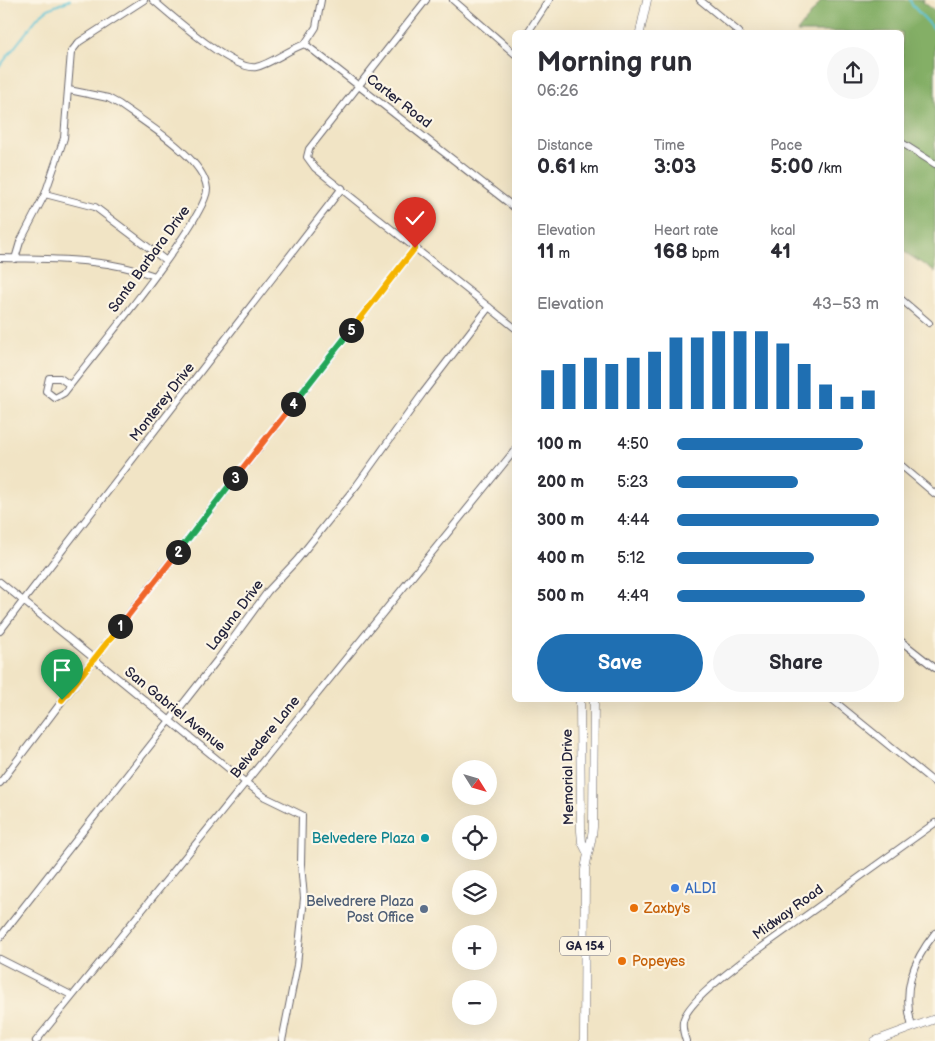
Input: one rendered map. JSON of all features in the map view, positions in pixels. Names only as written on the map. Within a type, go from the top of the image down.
[{"type":"main road","points":[[640,30],[647,0]]},
{"type":"main road","name":"Memorial Drive","points":[[580,702],[581,831],[582,842],[587,852]]},
{"type":"main road","name":"Memorial Drive","points":[[584,1041],[587,852],[592,839],[593,827],[594,702]]},
{"type":"main road","points":[[875,1041],[935,1019]]},
{"type":"street","points":[[15,259],[20,242],[45,194],[64,138],[72,52],[79,42],[144,0]]},
{"type":"street","points":[[153,0],[205,42],[244,66],[256,67],[291,49],[306,44],[316,27],[321,0]]},
{"type":"street","points":[[426,0],[309,148],[307,157],[315,168],[512,326]]},
{"type":"street","points":[[453,0],[512,51]]},
{"type":"street","points":[[529,30],[549,0]]},
{"type":"street","points":[[700,0],[737,30]]},
{"type":"street","name":"Carter Road","points":[[306,44],[512,206]]},
{"type":"street","name":"Santa Barbara Drive","points":[[69,90],[108,98],[119,104],[183,152],[202,175],[207,189],[204,204],[189,230],[70,385]]},
{"type":"street","points":[[904,144],[935,164]]},
{"type":"street","name":"Monterey Drive","points":[[0,630],[342,188]]},
{"type":"street","points":[[45,194],[95,208],[165,260]]},
{"type":"street","points":[[0,782],[415,248]]},
{"type":"street","points":[[0,258],[99,262],[135,268],[155,276]]},
{"type":"street","points":[[904,302],[929,323]]},
{"type":"street","name":"Laguna Drive","points":[[0,937],[170,721],[268,591],[297,560],[357,485],[423,393],[489,307]]},
{"type":"street","name":"Belvedere Lane","points":[[36,1041],[71,995],[512,454]]},
{"type":"street","points":[[904,468],[935,494]]},
{"type":"street","name":"San Gabriel Avenue","points":[[0,582],[245,782],[265,797],[302,815],[301,864],[304,898],[297,965],[282,1041]]},
{"type":"street","points":[[904,644],[935,668]]},
{"type":"street","points":[[835,702],[935,783]]},
{"type":"street","name":"Midway Road","points":[[686,1041],[683,1033],[685,1016],[718,982],[744,960],[935,823]]},
{"type":"street","points":[[912,1027],[909,1002],[912,967],[935,933]]},
{"type":"street","points":[[0,959],[71,995]]},
{"type":"green space","points":[[822,0],[924,0],[923,2],[935,11],[935,272],[904,252],[904,30],[799,30]]},
{"type":"waterway","points":[[0,66],[38,17],[48,9],[70,0]]},
{"type":"waterway","points":[[910,0],[912,5],[935,30]]},
{"type":"place","name":"Belvedere Plaza","points":[[425,838]]},
{"type":"place","name":"ALDI","points":[[675,888]]},
{"type":"place","name":"Zaxby's","points":[[634,908]]},
{"type":"place","name":"Belvedrere Plaza Post Office","points":[[424,909]]},
{"type":"place","name":"Popeyes","points":[[622,961]]},
{"type":"route","points":[[62,700],[415,248]]}]
